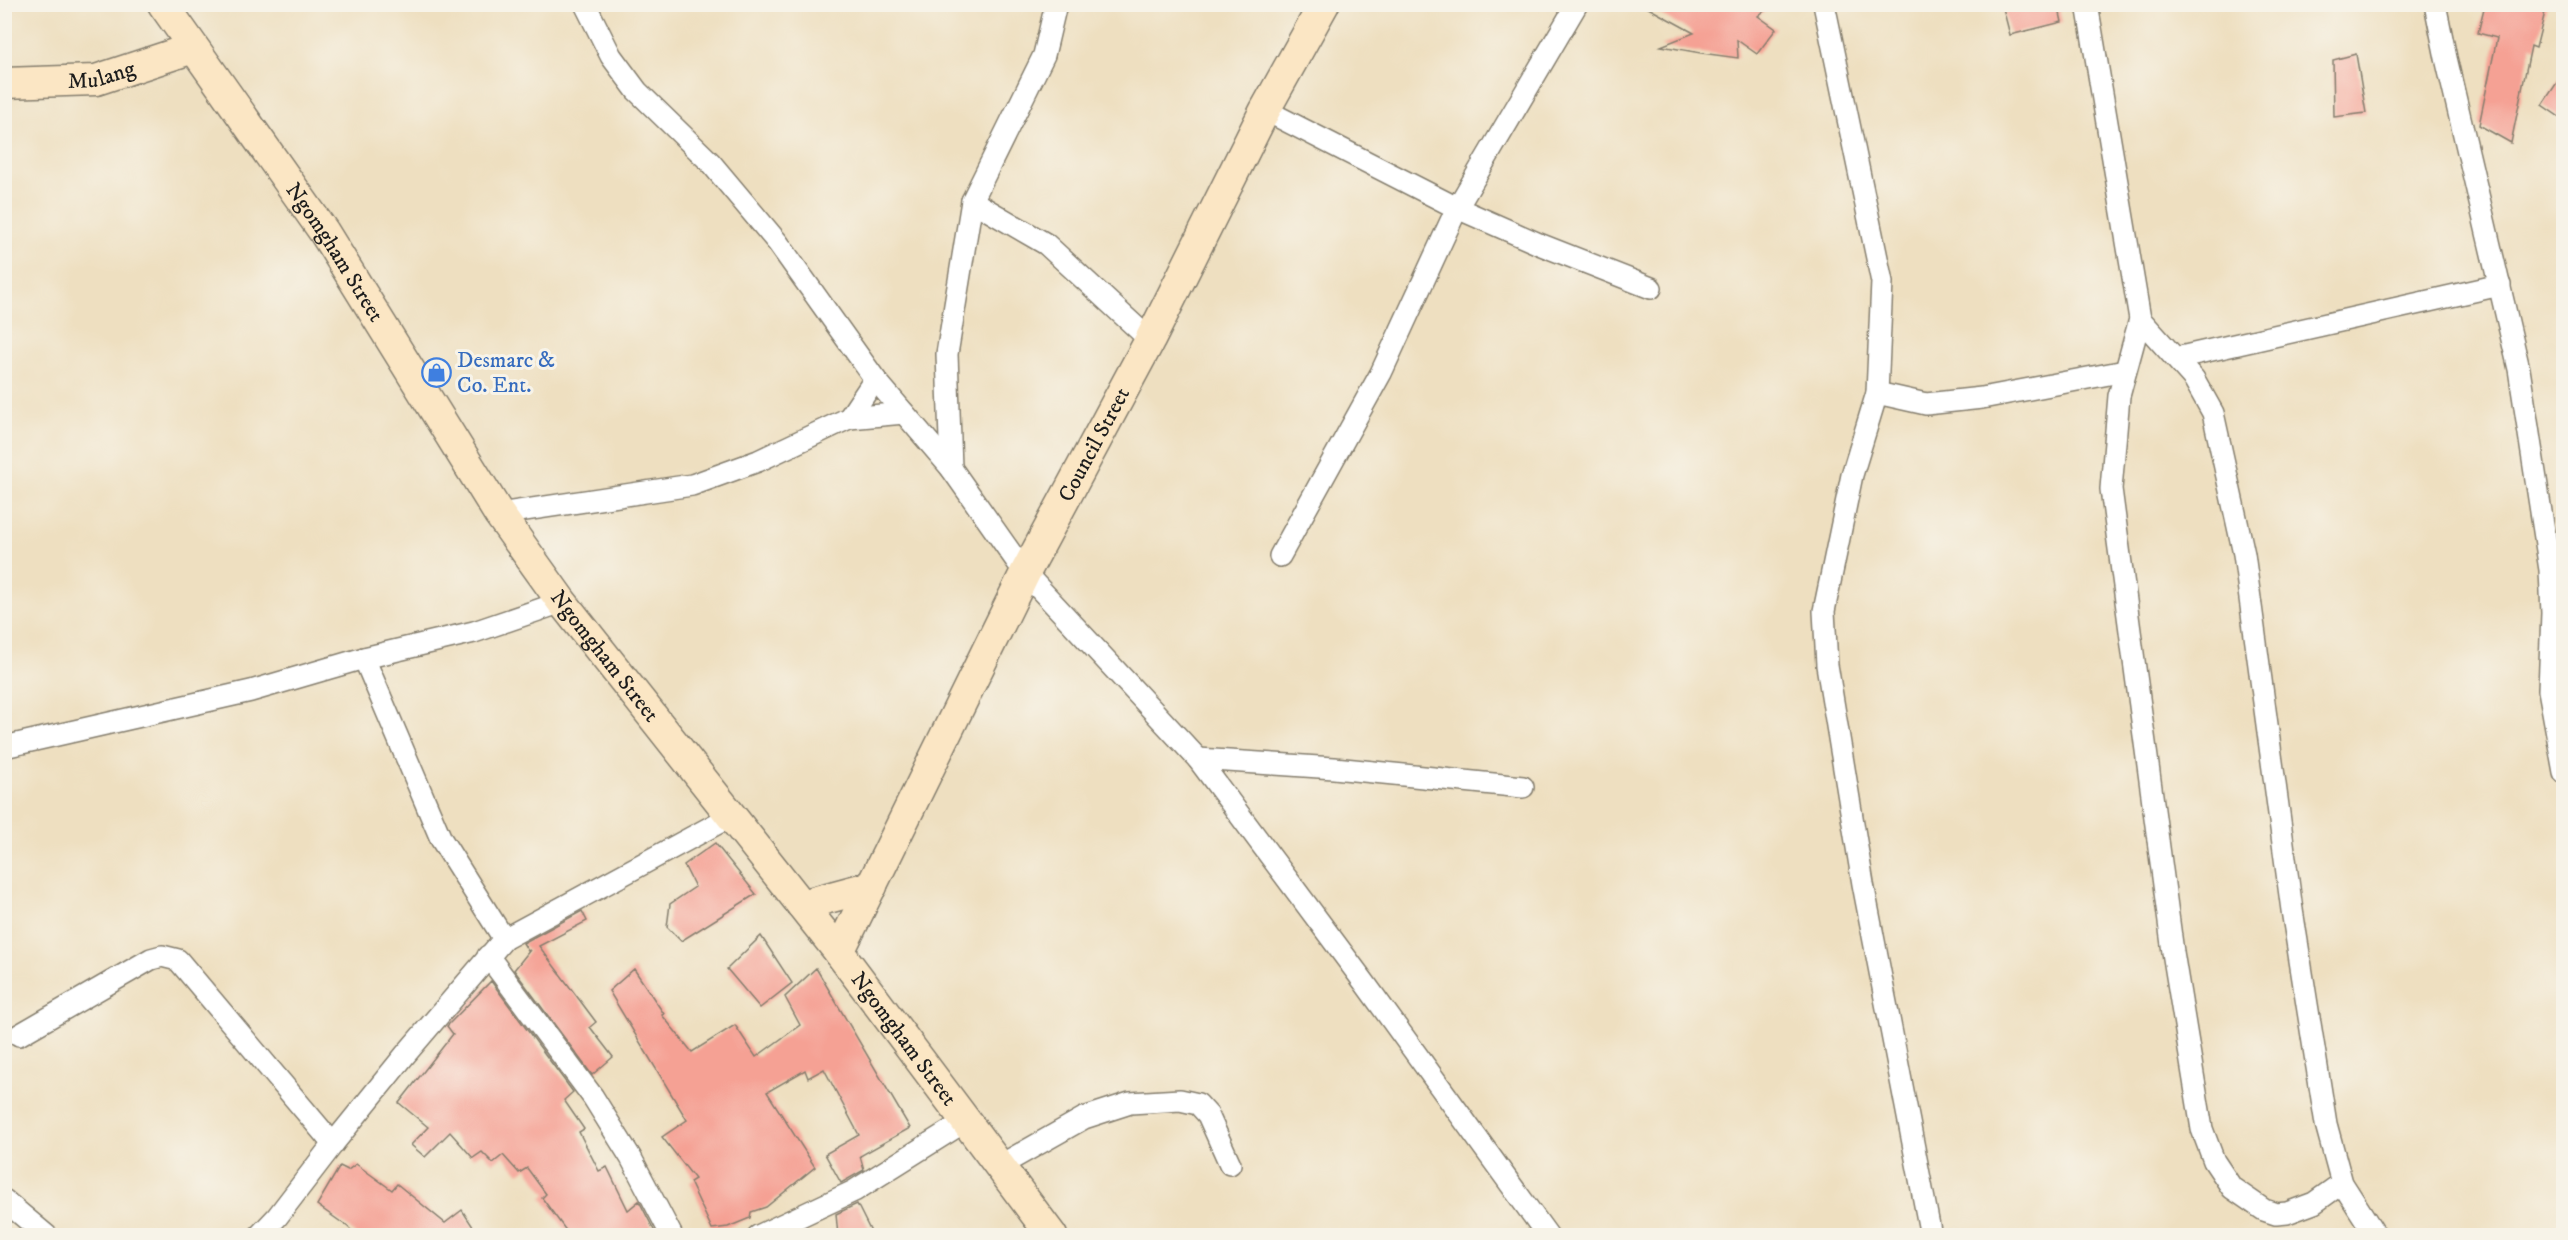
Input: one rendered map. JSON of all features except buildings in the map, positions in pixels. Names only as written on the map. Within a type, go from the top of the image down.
[{"type":"main road","name":"Ngomgham Street","points":[[163,4],[324,232],[499,514],[562,602],[733,815],[967,1120],[1052,1236]]},
{"type":"main road","name":"Council Street","points":[[838,952],[1025,573],[1150,340],[1266,110],[1324,4]]},
{"type":"main road","name":"Mulang","points":[[4,83],[96,80],[193,48]]},
{"type":"main road","points":[[802,905],[872,886]]},
{"type":"street","points":[[585,4],[611,56],[637,91],[710,162],[778,243],[875,380],[951,468],[1025,573],[1197,759],[1364,982],[1548,1236]]},
{"type":"street","points":[[951,468],[947,354],[972,201],[1044,55],[1056,4]]},
{"type":"street","points":[[1280,556],[1381,373],[1457,208],[1577,4]]},
{"type":"street","points":[[1824,4],[1882,282],[1877,393],[1852,475],[1824,610],[1827,665],[1863,884],[1931,1236]]},
{"type":"street","points":[[2088,4],[2140,319],[2119,396],[2111,489],[2173,952],[2202,1129],[2214,1161],[2232,1188],[2264,1210],[2276,1214],[2288,1213],[2314,1203],[2342,1183]]},
{"type":"street","points":[[2435,4],[2519,369],[2550,570],[2552,613],[2549,690],[2564,772]]},
{"type":"street","points":[[1266,110],[1457,208],[1539,244],[1651,288]]},
{"type":"street","points":[[972,201],[1046,244],[1150,340]]},
{"type":"street","points":[[2176,358],[2500,285]]},
{"type":"street","points":[[2140,319],[2194,379],[2213,413],[2244,554],[2292,910],[2326,1124],[2342,1183],[2376,1236]]},
{"type":"street","points":[[1877,393],[1926,404],[1982,398],[2125,371]]},
{"type":"street","points":[[849,418],[875,380]]},
{"type":"street","points":[[499,514],[692,485],[758,461],[849,418],[904,413]]},
{"type":"street","points":[[4,747],[251,691],[364,658],[474,632],[562,602]]},
{"type":"street","points":[[364,658],[441,839],[504,939]]},
{"type":"street","points":[[1197,759],[1334,768],[1523,787]]},
{"type":"street","points":[[259,1236],[504,939],[733,815]]},
{"type":"street","points":[[19,1035],[151,959],[162,956],[178,960],[333,1144]]},
{"type":"street","points":[[488,956],[592,1097],[631,1158],[672,1236]]},
{"type":"street","points":[[1000,1166],[1084,1118],[1130,1103],[1180,1100],[1198,1104],[1208,1115],[1230,1164]]},
{"type":"street","points":[[758,1236],[854,1191],[967,1120]]},
{"type":"street","points":[[4,1200],[47,1236]]},
{"type":"place","name":"Desmarc & Co. Ent.","points":[[436,373]]}]
